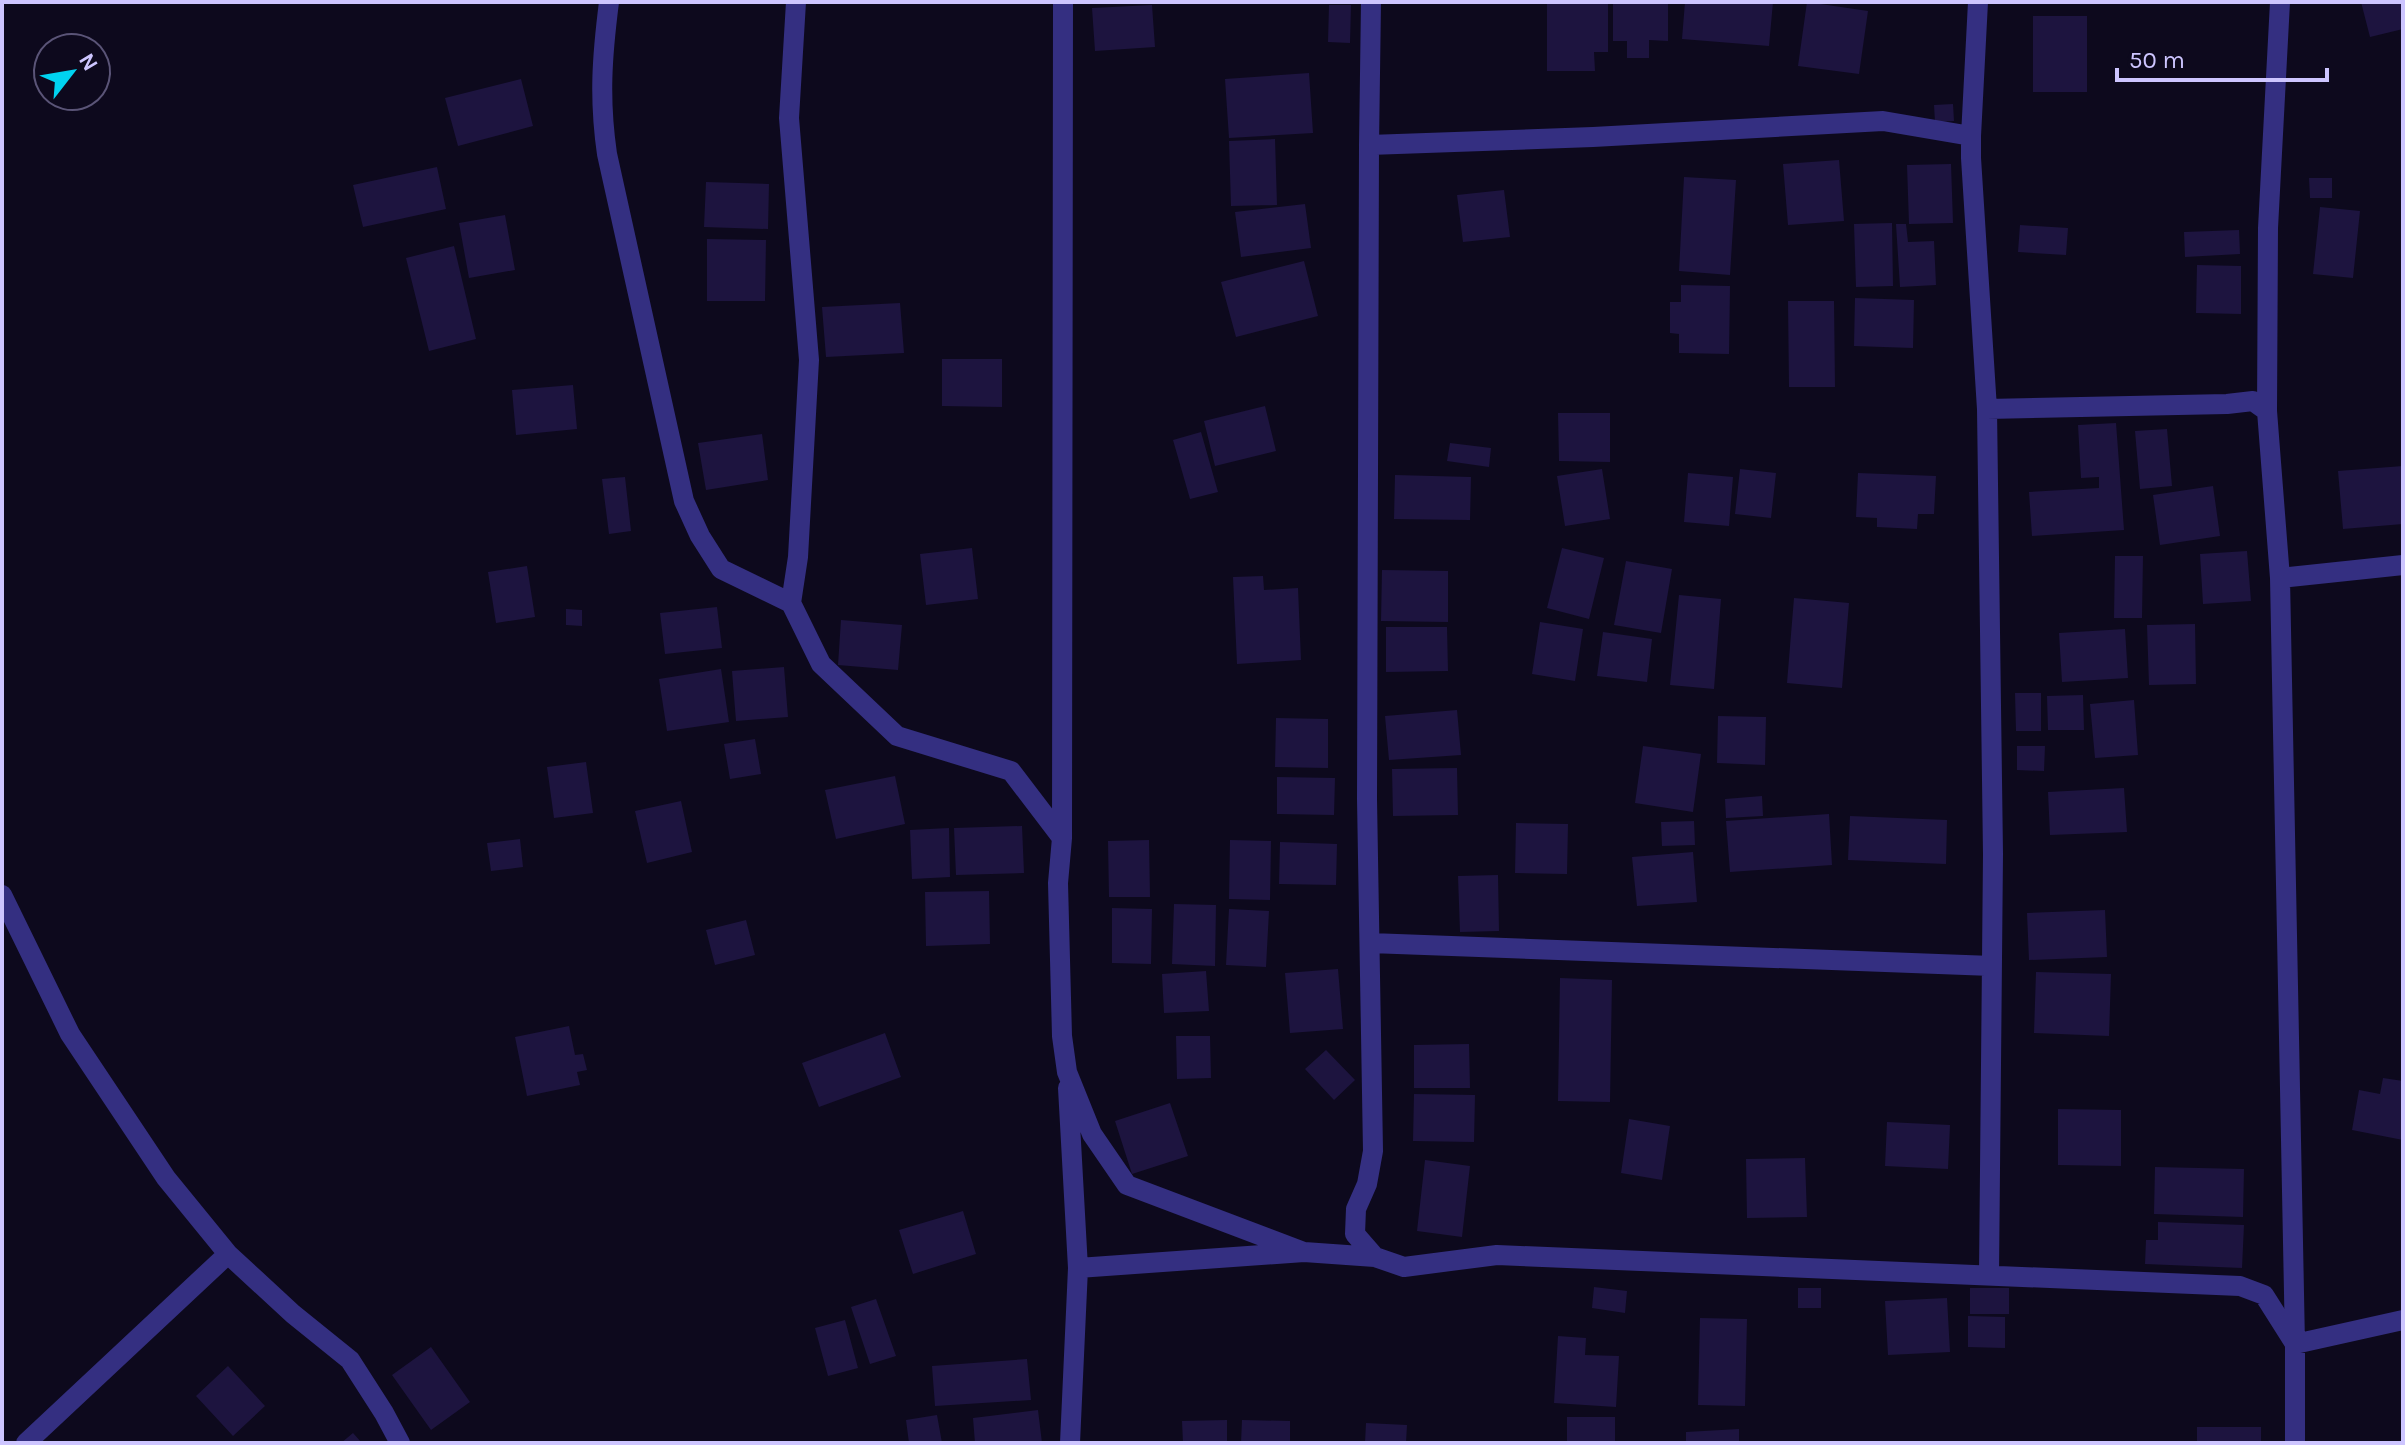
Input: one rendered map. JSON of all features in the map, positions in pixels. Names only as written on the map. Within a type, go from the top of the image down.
[{"type":"street","points":[[609,2],[601,68],[607,154],[684,501],[700,536],[721,569],[791,603]]},
{"type":"street","points":[[796,2],[789,118],[809,360],[798,557],[791,603],[821,664],[897,736],[1011,771],[1062,838]]},
{"type":"street","points":[[1063,2],[1062,838],[1058,883],[1062,1036],[1067,1072],[1078,1268],[1070,1443]]},
{"type":"street","points":[[1371,2],[1367,799],[1373,1151],[1367,1184],[1356,1209],[1355,1234],[1375,1257]]},
{"type":"street","points":[[1978,2],[1971,158],[1987,409],[1993,854],[1989,1275]]},
{"type":"street","points":[[2280,2],[2268,228],[2267,411],[2280,578],[2295,1443]]},
{"type":"street","points":[[1369,145],[1593,137],[1883,121],[1971,136]]},
{"type":"street","points":[[1987,409],[2253,401],[2267,411]]},
{"type":"street","points":[[2280,578],[2403,565]]},
{"type":"street","points":[[2,895],[70,1034],[166,1178],[228,1254],[293,1314],[350,1360],[400,1443]]},
{"type":"street","points":[[1370,943],[1992,966]]},
{"type":"street","points":[[1067,1072],[1092,1134],[1127,1185],[1304,1252]]},
{"type":"street","points":[[1078,1268],[1304,1252],[1375,1257],[1404,1267],[1497,1255],[2240,1286],[2264,1295],[2295,1344]]},
{"type":"street","points":[[26,1443],[228,1254]]},
{"type":"street","points":[[2295,1344],[2403,1320]]},
{"type":"building","points":[[1547,2],[1608,2],[1608,52],[1594,52],[1595,71],[1547,71]]},
{"type":"building","points":[[1613,2],[1668,2],[1668,41],[1649,40],[1649,58],[1627,58],[1627,41],[1613,41]]},
{"type":"building","points":[[1685,2],[1773,2],[1769,46],[1682,39]]},
{"type":"building","points":[[1807,2],[1868,11],[1859,74],[1798,66]]},
{"type":"building","points":[[2361,2],[2403,2],[2403,29],[2370,37]]},
{"type":"building","points":[[1152,5],[1155,47],[1095,51],[1092,8]]},
{"type":"building","points":[[1329,5],[1351,5],[1350,43],[1328,42]]},
{"type":"building","points":[[2033,16],[2087,16],[2087,92],[2033,92]]},
{"type":"building","points":[[1309,73],[1313,133],[1229,138],[1225,79]]},
{"type":"building","points":[[521,79],[533,126],[458,146],[445,98]]},
{"type":"building","points":[[1953,104],[1954,121],[1935,122],[1934,105]]},
{"type":"building","points":[[1275,139],[1277,205],[1231,206],[1229,141]]},
{"type":"building","points":[[1839,160],[1844,221],[1788,225],[1783,164]]},
{"type":"building","points":[[1951,164],[1953,223],[1909,224],[1907,165]]},
{"type":"building","points":[[437,167],[446,209],[363,227],[353,185]]},
{"type":"building","points":[[1684,177],[1736,180],[1730,275],[1679,271]]},
{"type":"building","points":[[2309,178],[2332,178],[2332,198],[2310,198]]},
{"type":"building","points":[[706,182],[769,184],[768,229],[704,227]]},
{"type":"building","points":[[1504,190],[1510,237],[1463,242],[1457,195]]},
{"type":"building","points":[[1305,204],[1311,248],[1241,257],[1235,212]]},
{"type":"building","points":[[2320,207],[2360,211],[2353,278],[2313,274]]},
{"type":"building","points":[[505,215],[515,270],[469,278],[459,223]]},
{"type":"building","points":[[1892,223],[1893,286],[1856,287],[1854,224]]},
{"type":"building","points":[[1896,224],[1906,224],[1908,242],[1934,241],[1936,285],[1900,287]]},
{"type":"building","points":[[2020,225],[2068,228],[2066,255],[2018,252]]},
{"type":"building","points":[[2239,230],[2240,254],[2185,257],[2184,232]]},
{"type":"building","points":[[707,239],[766,240],[765,301],[707,301]]},
{"type":"building","points":[[454,246],[476,339],[429,351],[406,258]]},
{"type":"building","points":[[1304,261],[1318,316],[1236,337],[1221,282]]},
{"type":"building","points":[[2197,265],[2241,266],[2241,314],[2196,313]]},
{"type":"building","points":[[1681,285],[1730,286],[1729,354],[1679,353],[1679,334],[1670,333],[1670,302],[1681,302]]},
{"type":"building","points":[[1855,298],[1914,300],[1913,348],[1854,346]]},
{"type":"building","points":[[1788,301],[1834,301],[1835,387],[1789,387]]},
{"type":"building","points":[[900,303],[904,353],[826,357],[822,307]]},
{"type":"building","points":[[942,359],[1002,359],[1002,407],[942,406]]},
{"type":"building","points":[[573,385],[577,429],[516,435],[512,390]]},
{"type":"building","points":[[1265,406],[1276,451],[1215,466],[1204,421]]},
{"type":"building","points":[[1558,413],[1610,413],[1610,462],[1559,461]]},
{"type":"building","points":[[2116,423],[2124,530],[2032,536],[2029,492],[2099,488],[2099,477],[2081,478],[2078,425]]},
{"type":"building","points":[[2167,429],[2172,486],[2140,489],[2135,431]]},
{"type":"building","points":[[1201,432],[1218,492],[1190,499],[1173,440]]},
{"type":"building","points":[[762,434],[768,480],[706,490],[698,443]]},
{"type":"building","points":[[1450,443],[1491,448],[1489,467],[1447,461]]},
{"type":"building","points":[[2403,466],[2403,524],[2343,529],[2338,471]]},
{"type":"building","points":[[1602,469],[1610,519],[1565,526],[1557,476]]},
{"type":"building","points":[[1740,469],[1776,473],[1771,518],[1735,514]]},
{"type":"building","points":[[1688,473],[1733,477],[1729,526],[1684,522]]},
{"type":"building","points":[[1858,473],[1936,476],[1934,514],[1918,514],[1917,529],[1877,527],[1877,518],[1856,517]]},
{"type":"building","points":[[1395,475],[1471,477],[1470,520],[1394,519]]},
{"type":"building","points":[[625,477],[631,531],[609,534],[602,479]]},
{"type":"building","points":[[2213,486],[2220,536],[2160,545],[2153,495]]},
{"type":"building","points":[[972,548],[978,599],[926,605],[920,554]]},
{"type":"building","points":[[1562,548],[1604,558],[1589,619],[1547,608]]},
{"type":"building","points":[[2247,551],[2251,601],[2203,604],[2200,554]]},
{"type":"building","points":[[2115,556],[2143,556],[2142,618],[2114,618]]},
{"type":"building","points":[[1626,561],[1672,569],[1661,633],[1614,625]]},
{"type":"building","points":[[527,566],[535,617],[496,623],[488,572]]},
{"type":"building","points":[[1382,570],[1448,571],[1448,622],[1381,621]]},
{"type":"building","points":[[1263,576],[1264,590],[1298,588],[1301,660],[1237,664],[1233,577]]},
{"type":"building","points":[[1679,595],[1721,599],[1714,689],[1670,685]]},
{"type":"building","points":[[1794,598],[1849,603],[1842,688],[1787,683]]},
{"type":"building","points":[[717,607],[722,648],[665,654],[660,613]]},
{"type":"building","points":[[566,609],[582,610],[582,626],[566,625]]},
{"type":"building","points":[[841,620],[902,625],[898,670],[838,665]]},
{"type":"building","points":[[1540,622],[1583,629],[1575,681],[1532,674]]},
{"type":"building","points":[[2195,624],[2196,684],[2149,685],[2147,625]]},
{"type":"building","points":[[1386,627],[1447,627],[1448,671],[1386,672]]},
{"type":"building","points":[[2125,629],[2128,678],[2062,682],[2059,633]]},
{"type":"building","points":[[1603,632],[1652,639],[1647,682],[1597,676]]},
{"type":"building","points":[[784,667],[788,717],[736,721],[732,671]]},
{"type":"building","points":[[721,669],[729,722],[667,731],[659,679]]},
{"type":"building","points":[[2015,693],[2041,693],[2041,731],[2016,731]]},
{"type":"building","points":[[2083,695],[2084,730],[2048,730],[2047,696]]},
{"type":"building","points":[[2134,700],[2138,755],[2095,758],[2090,704]]},
{"type":"building","points":[[1457,710],[1461,755],[1389,760],[1385,716]]},
{"type":"building","points":[[1718,716],[1766,717],[1765,765],[1717,763]]},
{"type":"building","points":[[1276,718],[1328,719],[1328,768],[1275,767]]},
{"type":"building","points":[[755,739],[761,774],[730,779],[724,744]]},
{"type":"building","points":[[1643,746],[1701,754],[1693,812],[1635,803]]},
{"type":"building","points":[[2017,746],[2045,746],[2044,771],[2017,770]]},
{"type":"building","points":[[586,762],[593,813],[554,818],[547,767]]},
{"type":"building","points":[[1457,768],[1458,815],[1393,816],[1392,769]]},
{"type":"building","points":[[895,776],[905,824],[836,839],[825,790]]},
{"type":"building","points":[[1277,777],[1335,778],[1334,815],[1277,814]]},
{"type":"building","points":[[2124,788],[2127,832],[2050,835],[2048,792]]},
{"type":"building","points":[[1762,796],[1763,816],[1726,818],[1725,799]]},
{"type":"building","points":[[681,801],[692,852],[647,863],[635,811]]},
{"type":"building","points":[[1829,814],[1832,865],[1730,872],[1726,821]]},
{"type":"building","points":[[1850,816],[1947,820],[1946,864],[1848,860]]},
{"type":"building","points":[[1694,821],[1695,845],[1662,846],[1661,822]]},
{"type":"building","points":[[1516,823],[1568,824],[1567,874],[1515,873]]},
{"type":"building","points":[[1022,826],[1024,873],[956,875],[954,828]]},
{"type":"building","points":[[949,828],[950,877],[912,879],[910,830]]},
{"type":"building","points":[[520,839],[523,867],[491,871],[487,843]]},
{"type":"building","points":[[1149,840],[1150,897],[1109,897],[1108,841]]},
{"type":"building","points":[[1230,840],[1271,841],[1270,900],[1229,899]]},
{"type":"building","points":[[1280,842],[1337,844],[1336,885],[1279,884]]},
{"type":"building","points":[[1693,852],[1697,902],[1637,906],[1632,857]]},
{"type":"building","points":[[1498,875],[1499,931],[1460,932],[1458,876]]},
{"type":"building","points":[[989,891],[990,944],[926,946],[925,892]]},
{"type":"building","points":[[1174,904],[1216,905],[1215,966],[1172,964]]},
{"type":"building","points":[[1112,908],[1152,909],[1151,964],[1112,963]]},
{"type":"building","points":[[1229,909],[1269,911],[1266,967],[1226,965]]},
{"type":"building","points":[[2105,910],[2107,957],[2029,960],[2027,913]]},
{"type":"building","points":[[746,920],[755,955],[715,965],[706,930]]},
{"type":"building","points":[[1338,969],[1343,1029],[1290,1033],[1285,973]]},
{"type":"building","points":[[1206,971],[1209,1011],[1164,1013],[1162,974]]},
{"type":"building","points":[[2036,972],[2111,974],[2109,1036],[2034,1033]]},
{"type":"building","points":[[1560,978],[1612,980],[1610,1102],[1558,1101]]},
{"type":"building","points":[[569,1026],[575,1055],[583,1054],[587,1070],[577,1072],[580,1085],[527,1096],[515,1037]]},
{"type":"building","points":[[885,1033],[901,1077],[819,1107],[802,1063]]},
{"type":"building","points":[[1176,1036],[1210,1036],[1211,1078],[1177,1079]]},
{"type":"building","points":[[1469,1044],[1470,1088],[1414,1088],[1414,1045]]},
{"type":"building","points":[[1326,1050],[1355,1080],[1334,1100],[1305,1069]]},
{"type":"building","points":[[2383,1078],[2403,1081],[2403,1140],[2352,1130],[2359,1090],[2380,1094]]},
{"type":"building","points":[[1414,1094],[1475,1095],[1474,1142],[1413,1141]]},
{"type":"building","points":[[1170,1103],[1188,1156],[1132,1174],[1115,1121]]},
{"type":"building","points":[[2058,1109],[2121,1110],[2121,1166],[2058,1165]]},
{"type":"building","points":[[1629,1119],[1670,1126],[1662,1180],[1621,1173]]},
{"type":"building","points":[[1887,1122],[1950,1125],[1948,1169],[1885,1166]]},
{"type":"building","points":[[1805,1158],[1807,1217],[1747,1218],[1746,1159]]},
{"type":"building","points":[[1425,1160],[1470,1166],[1462,1237],[1417,1231]]},
{"type":"building","points":[[2155,1167],[2244,1169],[2243,1217],[2154,1214]]},
{"type":"building","points":[[963,1211],[976,1254],[913,1274],[899,1230]]},
{"type":"building","points":[[2158,1222],[2244,1225],[2242,1268],[2145,1264],[2146,1240],[2158,1240]]},
{"type":"building","points":[[1594,1287],[1627,1291],[1625,1313],[1592,1308]]},
{"type":"building","points":[[1798,1288],[1821,1288],[1821,1308],[1798,1308]]},
{"type":"building","points":[[1970,1288],[2009,1288],[2009,1314],[1970,1314]]},
{"type":"building","points":[[1947,1298],[1950,1352],[1888,1355],[1885,1301]]},
{"type":"building","points":[[876,1299],[896,1356],[870,1364],[851,1307]]},
{"type":"building","points":[[1968,1316],[2005,1317],[2005,1348],[1968,1347]]},
{"type":"building","points":[[1700,1318],[1747,1319],[1745,1406],[1698,1405]]},
{"type":"building","points":[[845,1320],[858,1368],[828,1376],[815,1328]]},
{"type":"building","points":[[1558,1336],[1586,1338],[1585,1355],[1619,1356],[1616,1407],[1554,1403]]},
{"type":"building","points":[[431,1347],[470,1402],[431,1430],[392,1375]]},
{"type":"building","points":[[1027,1359],[1031,1400],[935,1406],[932,1366]]},
{"type":"building","points":[[228,1366],[265,1406],[233,1436],[196,1396]]},
{"type":"building","points":[[1038,1410],[1042,1443],[975,1443],[973,1418]]},
{"type":"building","points":[[937,1415],[942,1443],[909,1443],[906,1420]]},
{"type":"building","points":[[1567,1417],[1615,1417],[1615,1443],[1567,1443]]},
{"type":"building","points":[[1227,1420],[1227,1443],[1183,1443],[1182,1421]]},
{"type":"building","points":[[1242,1420],[1290,1421],[1290,1443],[1241,1443]]},
{"type":"building","points":[[1366,1423],[1407,1425],[1406,1443],[1365,1443]]},
{"type":"building","points":[[2197,1427],[2261,1427],[2261,1443],[2197,1443]]},
{"type":"building","points":[[1739,1429],[1739,1443],[1686,1443],[1686,1432]]},
{"type":"building","points":[[353,1433],[362,1443],[341,1443]]}]
